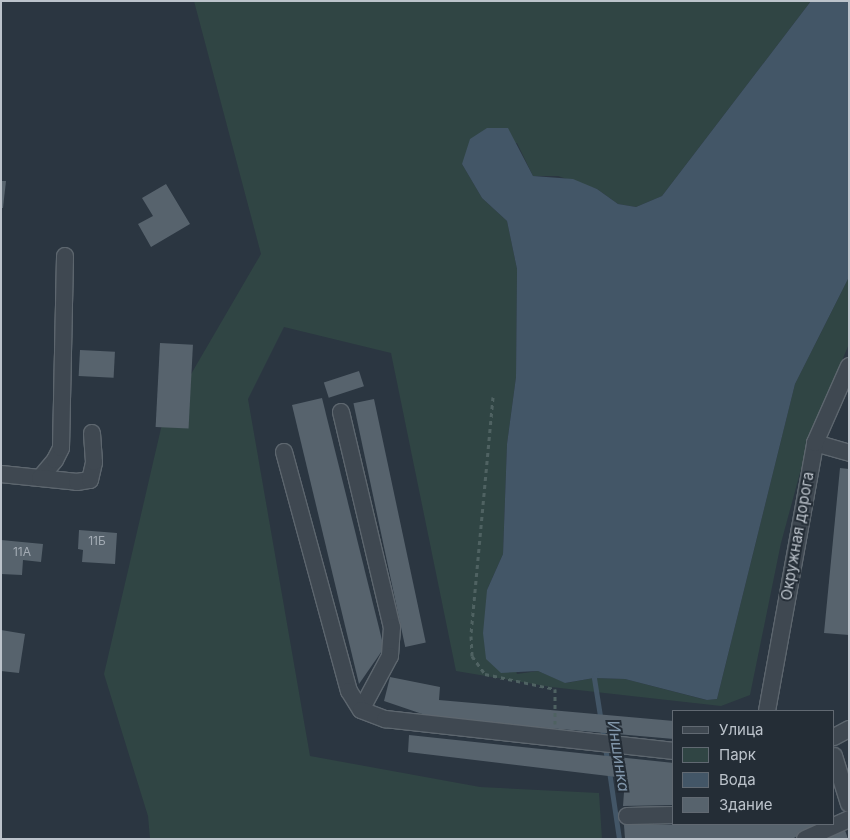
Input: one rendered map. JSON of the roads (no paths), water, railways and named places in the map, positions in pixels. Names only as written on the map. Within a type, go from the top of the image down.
[{"type":"street","points":[[40,478],[61,448],[65,256]]},
{"type":"street","name":"Окружная дорога","points":[[766,710],[814,443],[849,366]]},
{"type":"street","points":[[341,412],[392,628],[390,656],[361,710]]},
{"type":"street","points":[[1,474],[90,480],[94,462],[92,433]]},
{"type":"street","points":[[814,443],[849,453]]},
{"type":"street","points":[[284,452],[349,691],[361,710],[385,719],[672,751]]},
{"type":"street","points":[[835,736],[849,729]]},
{"type":"street","points":[[835,761],[843,797]]},
{"type":"street","points":[[627,816],[672,815]]},
{"type":"street","points":[[805,839],[849,819]]},
{"type":"water","points":[[811,1],[849,1],[849,277],[795,384],[717,699],[707,700],[625,679],[594,678],[565,683],[538,671],[501,673],[486,659],[483,633],[487,590],[503,554],[507,444],[516,377],[517,269],[507,221],[482,198],[462,164],[470,139],[487,128],[508,128],[533,176],[573,179],[597,189],[618,204],[636,207],[662,196]]},
{"type":"waterway","name":"Иншинка","points":[[596,673],[594,678],[607,760]]},
{"type":"waterway","name":"Иншинка","points":[[609,771],[619,839]]}]
